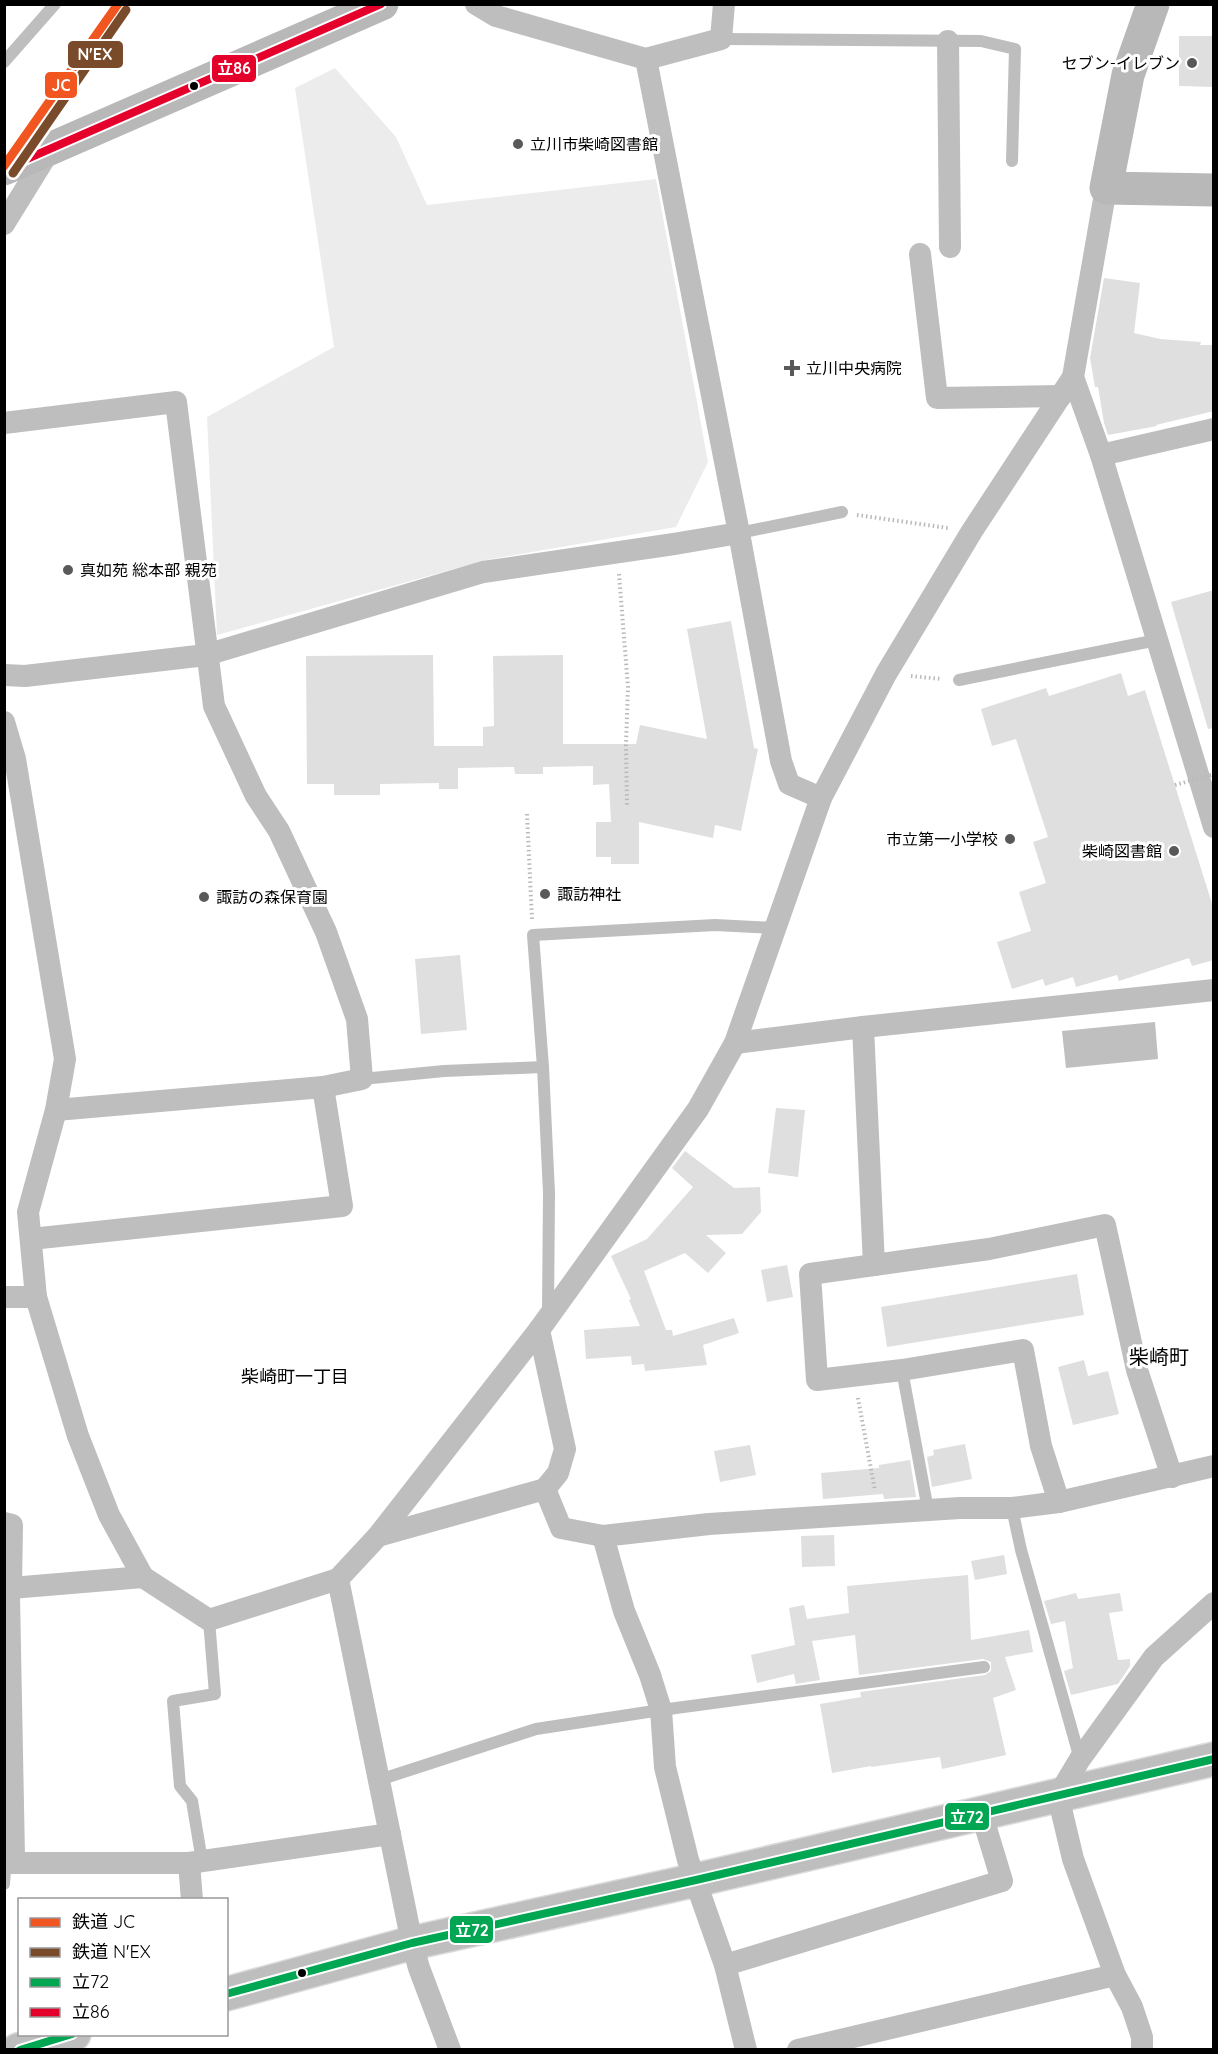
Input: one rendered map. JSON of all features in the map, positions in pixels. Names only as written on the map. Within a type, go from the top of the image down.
[{"type":"main road","points":[[228,1993],[412,1944],[1214,1760]]},
{"type":"main road","points":[[18,2049],[67,2036]]},
{"type":"street","points":[[4,169],[52,146],[382,4]]},
{"type":"street","points":[[476,4],[496,16],[646,59],[721,39],[724,4]]},
{"type":"street","points":[[4,722],[17,770],[65,1059],[56,1110],[28,1212],[36,1297],[78,1436],[109,1515],[143,1577],[209,1620],[338,1579],[378,1536],[543,1324],[698,1109],[735,1043],[821,798],[886,674],[972,531],[1073,377],[1128,75],[1153,4]]},
{"type":"street","points":[[948,41],[950,247]]},
{"type":"street","points":[[646,59],[739,533],[781,761],[789,784],[821,798]]},
{"type":"street","points":[[4,224],[52,146]]},
{"type":"street","points":[[1106,188],[1214,190]]},
{"type":"street","points":[[920,254],[937,398],[1061,396]]},
{"type":"street","points":[[1073,377],[1101,455],[1212,814]]},
{"type":"street","points":[[4,423],[176,402],[214,706],[256,796],[279,831],[326,932],[357,1019],[362,1079],[323,1086],[56,1110]]},
{"type":"street","points":[[1101,455],[1214,429]]},
{"type":"street","points":[[4,675],[25,676],[206,655],[483,572],[739,533]]},
{"type":"street","points":[[735,1043],[863,1027],[1214,990]]},
{"type":"street","points":[[863,1027],[874,1265]]},
{"type":"street","points":[[31,1239],[342,1206],[323,1086]]},
{"type":"street","points":[[1059,1502],[1041,1446],[1023,1350],[854,1377],[817,1380],[810,1274],[989,1249],[1105,1225],[1137,1370],[1172,1477]]},
{"type":"street","points":[[4,1297],[36,1297]]},
{"type":"street","points":[[378,1536],[545,1489],[558,1473],[565,1449],[543,1324]]},
{"type":"street","points":[[545,1489],[561,1528],[603,1536],[709,1524],[928,1510],[1012,1508],[1059,1502],[1214,1466]]},
{"type":"street","points":[[4,1523],[12,1525],[8,1593],[14,1857],[6,1870]]},
{"type":"street","points":[[603,1536],[624,1611],[662,1710],[665,1767],[688,1860],[724,1965],[746,2049]]},
{"type":"street","points":[[8,1593],[143,1577]]},
{"type":"street","points":[[338,1579],[412,1944],[450,2049]]},
{"type":"street","points":[[1142,2049],[1143,2037],[1132,2007],[1115,1975],[1073,1858],[1058,1796],[1080,1759],[1154,1657],[1214,1603]]},
{"type":"street","points":[[724,1965],[1002,1881],[982,1815]]},
{"type":"street","points":[[6,1870],[195,1862],[390,1834]]},
{"type":"street","points":[[192,1898],[195,1862]]},
{"type":"street","points":[[798,2049],[1115,1975]]},
{"type":"lane","points":[[4,62],[55,4]]},
{"type":"lane","points":[[721,39],[981,41],[1015,49],[1012,161]]},
{"type":"lane","points":[[739,533],[842,512]]},
{"type":"lane","points":[[959,680],[1157,640]]},
{"type":"lane","points":[[543,1324],[549,1193],[533,934],[715,925],[775,928]]},
{"type":"lane","points":[[362,1079],[444,1071],[543,1067]]},
{"type":"lane","points":[[902,1370],[928,1510]]},
{"type":"lane","points":[[1012,1508],[1024,1561],[1080,1759]]},
{"type":"lane","points":[[195,1862],[192,1801],[180,1786],[173,1701],[215,1694],[209,1620]]},
{"type":"lane","points":[[379,1779],[536,1729],[984,1666]]},
{"type":"path","points":[[842,512],[972,531]]},
{"type":"path","points":[[617,552],[628,687],[627,806]]},
{"type":"path","points":[[886,674],[959,680]]},
{"type":"path","points":[[1175,785],[1214,774]]},
{"type":"path","points":[[527,814],[533,934]]},
{"type":"path","points":[[854,1377],[878,1514]]},
{"type":"shaded area","points":[[335,68],[396,137],[427,205],[656,179],[708,462],[676,527],[486,560],[217,635],[207,417],[334,347],[295,88]]},
{"type":"shaded area","points":[[1155,1022],[1158,1059],[1066,1068],[1062,1031]]},
{"type":"building","points":[[1179,36],[1214,36],[1214,87],[1179,86]]},
{"type":"building","points":[[1104,278],[1140,283],[1134,333],[1160,339],[1201,342],[1200,345],[1214,345],[1214,411],[1157,426],[1108,435],[1090,358]]},
{"type":"building","points":[[1214,590],[1214,728],[1208,729],[1171,602]]},
{"type":"building","points":[[731,621],[754,748],[758,749],[741,831],[715,825],[713,838],[639,822],[639,864],[611,864],[611,857],[596,857],[596,822],[611,822],[609,784],[593,785],[593,766],[543,767],[543,774],[515,774],[514,767],[458,768],[458,789],[439,789],[439,783],[380,784],[380,795],[334,795],[334,784],[307,784],[306,656],[433,655],[434,746],[483,746],[483,727],[494,726],[493,656],[563,655],[563,744],[636,744],[640,725],[707,739],[687,629]]},
{"type":"building","points":[[1121,673],[1128,696],[1145,690],[1214,910],[1214,960],[1192,966],[1189,958],[1119,981],[1117,975],[1076,987],[1073,977],[1045,986],[1043,979],[1012,989],[997,942],[1031,931],[1019,892],[1046,883],[1033,842],[1048,837],[1016,739],[992,746],[981,709],[1046,688],[1049,696]]},
{"type":"building","points":[[460,955],[467,1030],[421,1034],[415,959]]},
{"type":"building","points":[[776,1108],[805,1110],[798,1177],[768,1173]]},
{"type":"building","points":[[685,1151],[734,1188],[760,1187],[761,1212],[742,1234],[706,1235],[726,1253],[708,1273],[685,1253],[644,1271],[666,1330],[672,1330],[673,1336],[734,1318],[739,1333],[703,1345],[707,1365],[645,1371],[644,1364],[632,1365],[631,1356],[586,1359],[584,1330],[640,1326],[629,1300],[631,1299],[611,1256],[647,1239],[693,1187],[672,1168]]},
{"type":"building","points":[[787,1265],[793,1297],[767,1302],[761,1270]]},
{"type":"building","points":[[1077,1274],[1084,1315],[887,1347],[881,1307]]},
{"type":"building","points":[[1084,1360],[1088,1376],[1108,1371],[1119,1414],[1073,1425],[1058,1367]]},
{"type":"building","points":[[965,1444],[972,1479],[932,1487],[927,1457],[934,1455],[933,1450]]},
{"type":"building","points":[[750,1445],[756,1475],[720,1482],[714,1451]]},
{"type":"building","points":[[910,1460],[916,1497],[884,1499],[883,1494],[823,1499],[821,1473],[879,1468],[879,1465]]},
{"type":"building","points":[[834,1535],[835,1566],[802,1567],[801,1536]]},
{"type":"building","points":[[1004,1555],[1007,1574],[975,1580],[971,1561]]},
{"type":"building","points":[[968,1575],[971,1640],[1029,1630],[1033,1652],[1005,1657],[1016,1690],[993,1698],[1006,1755],[942,1769],[940,1757],[832,1773],[820,1704],[861,1697],[860,1692],[985,1675],[991,1671],[991,1662],[983,1659],[859,1675],[855,1635],[812,1641],[820,1680],[796,1684],[794,1674],[757,1683],[751,1655],[795,1645],[789,1608],[804,1605],[807,1619],[849,1613],[847,1586]]},
{"type":"building","points":[[1076,1593],[1078,1599],[1120,1593],[1123,1611],[1109,1613],[1118,1660],[1130,1659],[1130,1666],[1118,1684],[1071,1695],[1064,1671],[1073,1668],[1065,1621],[1051,1624],[1044,1601]]},
{"type":"rail line","name":"JC","points":[[4,166],[118,4]]},
{"type":"rail line","name":"N'EX","points":[[13,173],[126,10]]},
{"type":"transit line","name":"立86","points":[[4,169],[381,4]]},
{"type":"transit line","name":"立72","points":[[228,1993],[412,1943],[696,1880],[1214,1759]]},
{"type":"transit line","name":"立72","points":[[20,2050],[66,2036]]},
{"type":"place","name":"セブン-イレブン","points":[[1192,63]]},
{"type":"place","name":"立川市柴崎図書館","points":[[518,144]]},
{"type":"place","name":"立川中央病院","points":[[792,368]]},
{"type":"place","name":"真如苑 総本部 親苑","points":[[68,570]]},
{"type":"place","name":"市立第一小学校","points":[[1010,839]]},
{"type":"place","name":"柴崎図書館","points":[[1174,851]]},
{"type":"place","name":"諏訪神社","points":[[545,894]]},
{"type":"place","name":"諏訪の森保育園","points":[[204,897]]},
{"type":"district","name":"柴崎町","points":[[1159,1357]]},
{"type":"district","name":"柴崎町一丁目","points":[[295,1377]]}]
